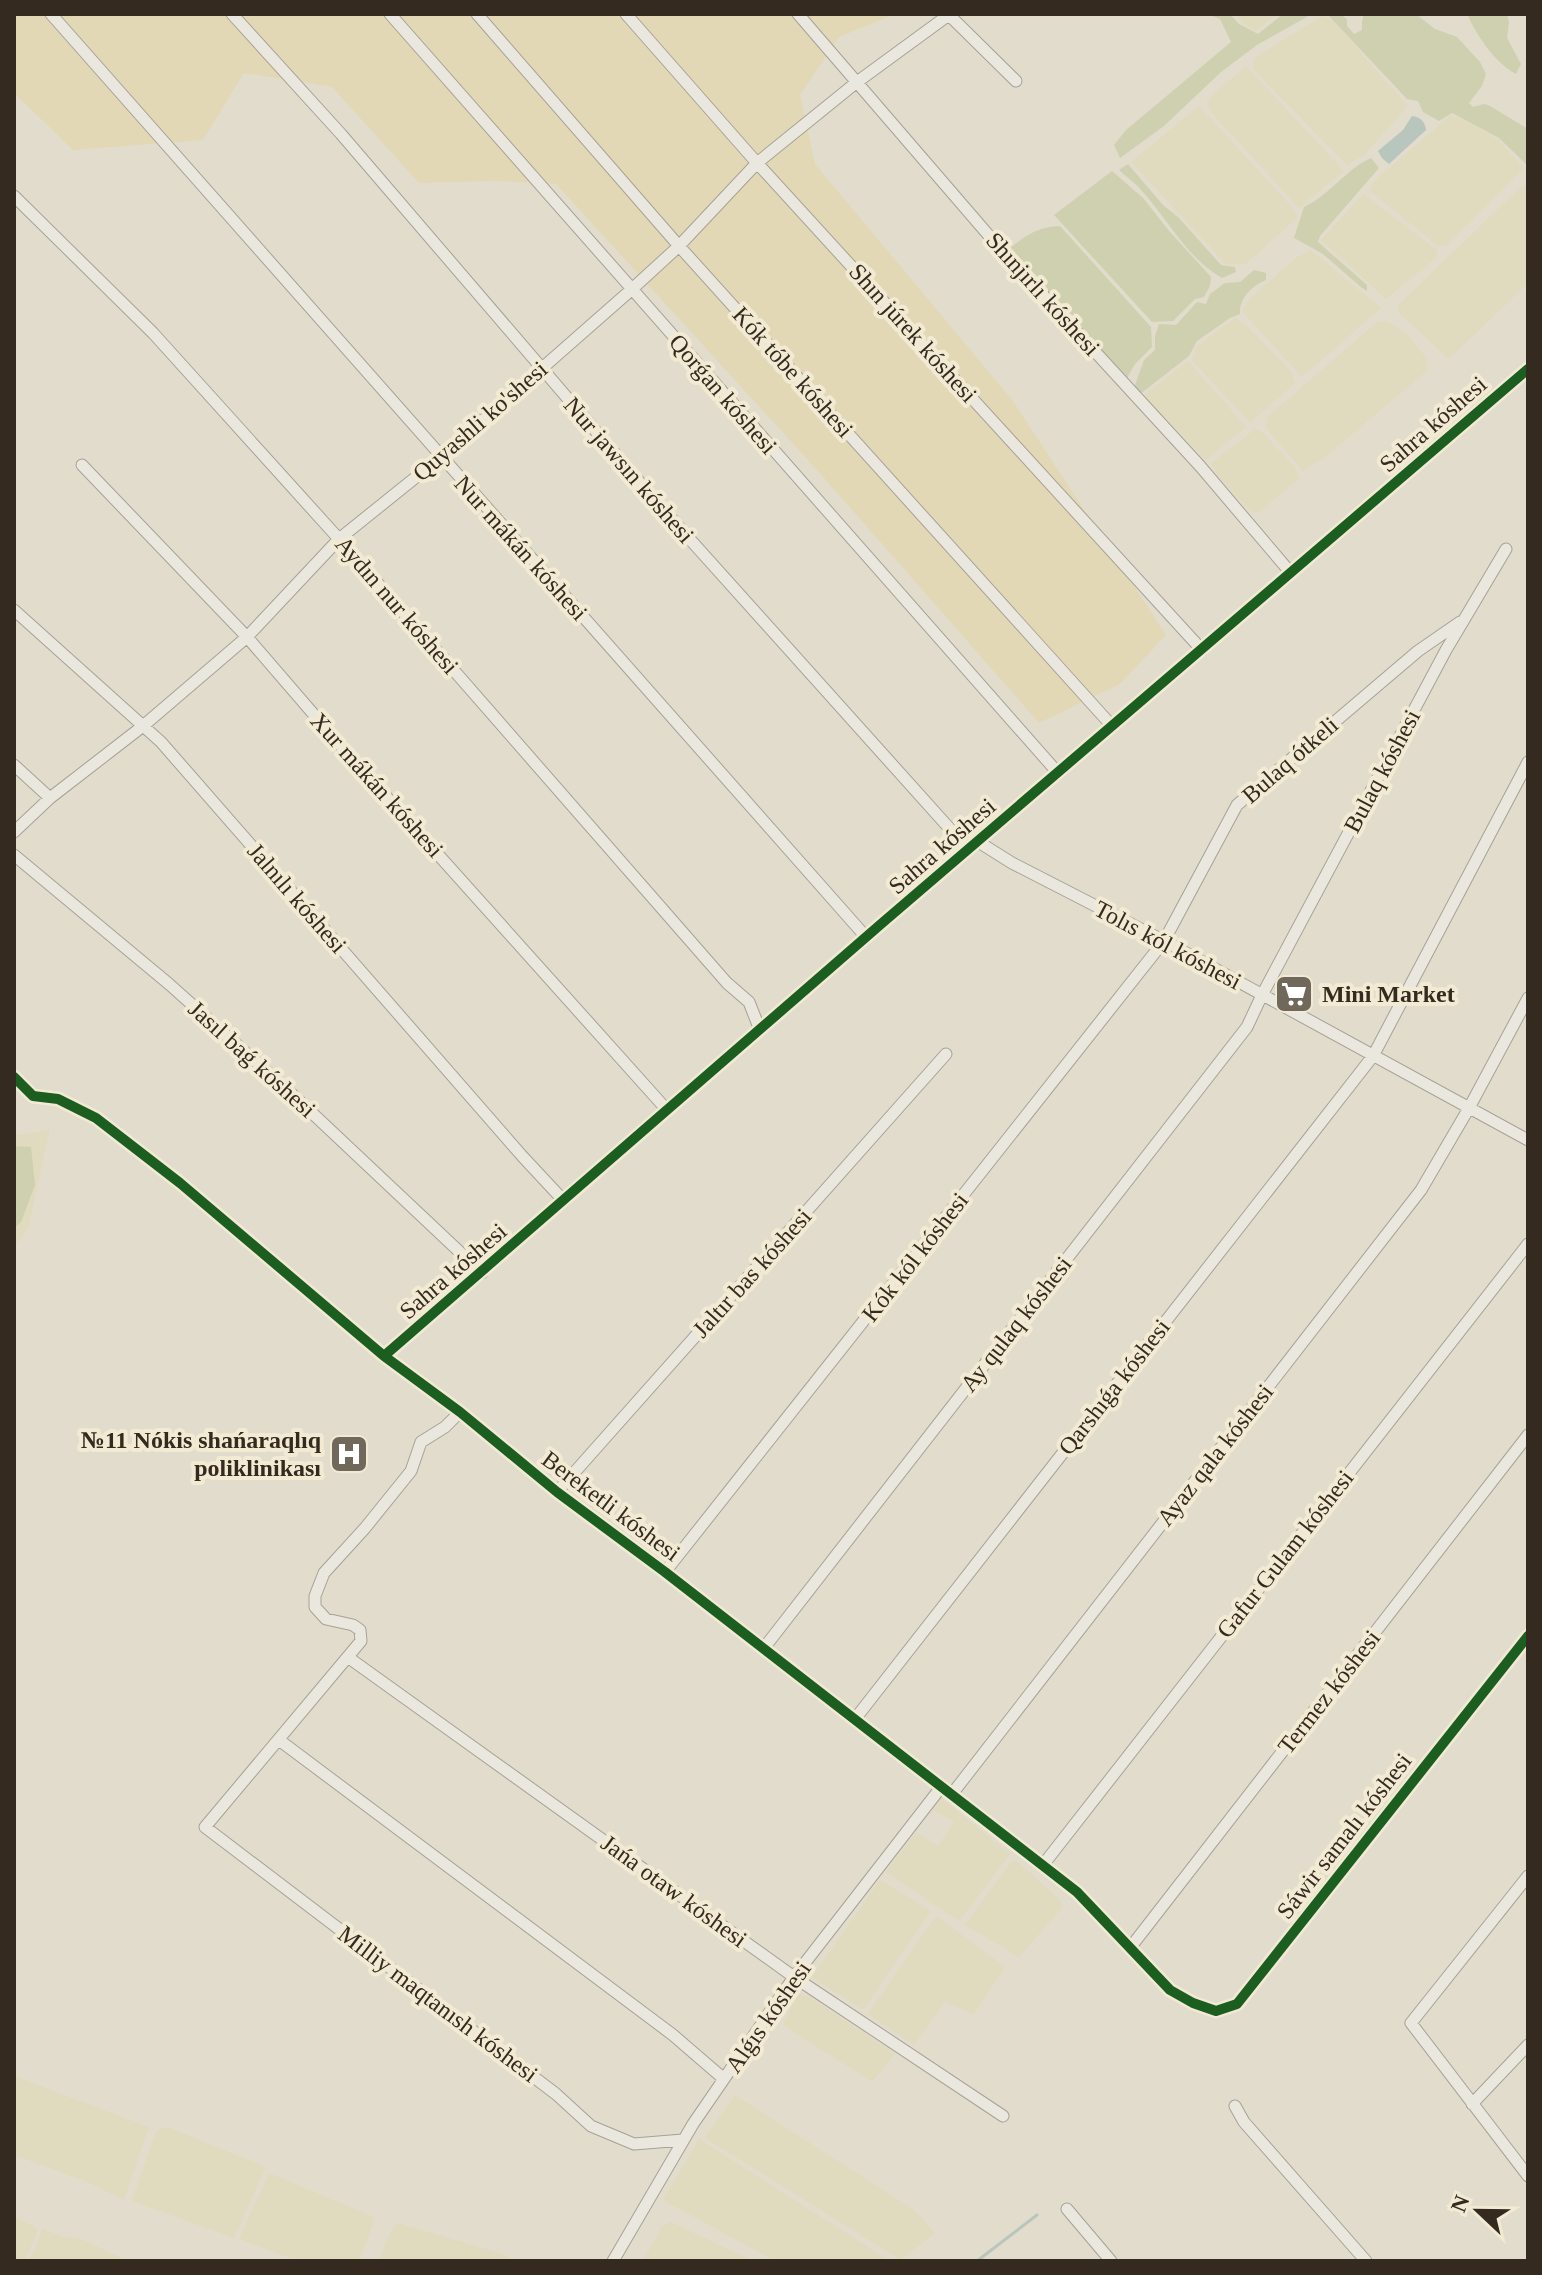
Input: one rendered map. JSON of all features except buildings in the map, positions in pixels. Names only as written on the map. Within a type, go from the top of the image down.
[{"type":"street","name":"Nur mákán kóshesi","points":[[51,14],[866,937]]},
{"type":"street","name":"Nur jawsın kóshesi","points":[[232,14],[341,134],[660,506],[973,845]]},
{"type":"street","name":"Qorǵan kóshesi","points":[[390,14],[1058,773]]},
{"type":"street","name":"Kók tóbe kóshesi","points":[[477,14],[679,246],[1112,726]]},
{"type":"street","name":"Shın júrek kóshesi","points":[[626,14],[757,163],[1202,650]]},
{"type":"street","name":"Shınjırlı kóshesi","points":[[798,14],[997,245],[1200,466],[1290,572]]},
{"type":"street","name":"Quyashli ko'shesi","points":[[14,832],[50,798],[143,726],[247,637],[339,539],[441,457],[631,290],[679,246],[757,163],[857,82],[949,14]]},
{"type":"street","points":[[949,14],[1016,81]]},
{"type":"street","name":"Aydın nur kóshesi","points":[[14,196],[153,333],[339,539],[727,983],[749,1002],[760,1030]]},
{"type":"street","name":"Sahra kóshesi","points":[[384,1356],[1528,369]]},
{"type":"street","name":"Xur mákán kóshesi","points":[[82,465],[247,637],[667,1110]]},
{"type":"street","name":"Bulaq kóshesi","points":[[1262,995],[1446,650],[1506,549]]},
{"type":"street","name":"Jalnılı kóshesi","points":[[14,610],[161,742],[564,1201]]},
{"type":"street","name":"Bulaq ótkeli","points":[[1164,941],[1237,805],[1418,651],[1464,620]]},
{"type":"street","name":"Qarshıǵa kóshesi","points":[[855,1719],[1373,1056],[1528,762]]},
{"type":"street","points":[[14,765],[50,798]]},
{"type":"street","name":"Tolıs kól kóshesi","points":[[973,845],[1164,941],[1528,1140]]},
{"type":"street","name":"Jasıl baǵ kóshesi","points":[[14,855],[169,984],[293,1095],[482,1273]]},
{"type":"street","name":"Kók kól kóshesi","points":[[665,1572],[1164,941]]},
{"type":"street","name":"Ay qulaq kóshesi","points":[[764,1648],[1247,1027],[1262,995]]},
{"type":"street","name":"Ayaz qala kóshesi","points":[[947,1790],[1421,1190],[1528,998]]},
{"type":"street","name":"Jaltır bas kóshesi","points":[[557,1492],[946,1054]]},
{"type":"street","name":"Bereketli kóshesi","points":[[14,1077],[33,1096],[58,1099],[96,1118],[180,1183],[384,1356],[1077,1892],[1170,1990]]},
{"type":"street","name":"Gafur Gulam kóshesi","points":[[1043,1865],[1528,1244]]},
{"type":"street","points":[[460,1412],[445,1427],[421,1442],[411,1471],[324,1573],[315,1596],[315,1607],[326,1619],[353,1625],[360,1630],[361,1641],[279,1740],[660,2026],[724,2079]]},
{"type":"street","name":"Termez kóshesi","points":[[1130,1948],[1528,1435]]},
{"type":"street","name":"Sáwir samalı kóshesi","points":[[1170,1990],[1216,2011],[1237,2004],[1528,1636]]},
{"type":"street","name":"Jańa otaw kóshesi","points":[[349,1658],[794,1977],[1003,2116]]},
{"type":"street","name":"Milliy maqtanısh kóshesi","points":[[279,1740],[205,1827],[556,2094],[591,2126],[634,2144],[683,2140]]},
{"type":"street","name":"Alǵıs kóshesi","points":[[613,2261],[683,2140],[794,1977],[947,1790]]},
{"type":"street","points":[[1528,1876],[1411,2023],[1528,2176]]},
{"type":"street","points":[[1472,2104],[1528,2045]]},
{"type":"street","points":[[1235,2106],[1244,2122],[1366,2261]]},
{"type":"street","points":[[1067,2209],[1111,2261]]},
{"type":"shaded area","points":[[1235,14],[1277,14],[1256,31]]},
{"type":"shaded area","points":[[1322,16],[1332,20],[1408,106],[1364,155],[1347,165],[1253,69],[1254,58]]},
{"type":"shaded area","points":[[1246,66],[1344,171],[1299,208],[1209,110],[1207,100]]},
{"type":"shaded area","points":[[1199,106],[1298,217],[1246,264],[1226,264],[1131,162]]},
{"type":"shaded area","points":[[1451,115],[1498,140],[1524,168],[1446,245],[1438,246],[1369,190],[1374,181]]},
{"type":"shaded area","points":[[1412,116],[1422,120],[1426,130],[1389,164],[1378,151],[1403,130]]},
{"type":"shaded area","points":[[1526,185],[1528,283],[1449,359],[1399,313],[1398,305]]},
{"type":"shaded area","points":[[1363,194],[1437,250],[1436,258],[1386,299],[1321,240]]},
{"type":"shaded area","points":[[1310,250],[1381,308],[1302,377],[1242,311],[1250,298],[1296,258]]},
{"type":"shaded area","points":[[1235,318],[1246,325],[1291,371],[1295,383],[1250,423],[1192,360],[1196,347]]},
{"type":"shaded area","points":[[1387,321],[1406,333],[1425,356],[1428,370],[1324,458],[1303,471],[1267,429],[1265,419],[1377,322]]},
{"type":"shaded area","points":[[1188,361],[1246,427],[1206,460],[1144,395]]},
{"type":"shaded area","points":[[1255,429],[1263,433],[1293,465],[1300,478],[1258,513],[1250,511],[1217,475],[1211,463]]},
{"type":"shaded area","points":[[50,1129],[28,1229],[14,1246],[14,1132],[18,1135]]},
{"type":"shaded area","points":[[941,1798],[1010,1854],[959,1921],[886,1872],[916,1832],[938,1846],[954,1822],[932,1809]]},
{"type":"shaded area","points":[[1016,1860],[1061,1901],[1062,1908],[1019,1957],[965,1925],[1011,1862]]},
{"type":"shaded area","points":[[880,1880],[931,1911],[863,2010],[812,1977]]},
{"type":"shaded area","points":[[938,1917],[1005,1967],[974,2014],[945,2002],[914,2045],[868,2014]]},
{"type":"shaded area","points":[[797,1994],[808,1996],[895,2054],[872,2082],[783,2025]]},
{"type":"shaded area","points":[[14,2076],[149,2127],[124,2200],[85,2181],[14,2155]]},
{"type":"shaded area","points":[[735,2095],[913,2209],[935,2233],[901,2260],[705,2138]]},
{"type":"shaded area","points":[[167,2127],[266,2167],[234,2238],[132,2201],[156,2131]]},
{"type":"shaded area","points":[[699,2139],[890,2261],[775,2261],[663,2200]]},
{"type":"shaded area","points":[[269,2173],[374,2217],[359,2261],[298,2261],[239,2239]]},
{"type":"shaded area","points":[[14,2216],[38,2229],[25,2261],[14,2261]]},
{"type":"shaded area","points":[[671,2222],[753,2261],[643,2261],[662,2226]]},
{"type":"shaded area","points":[[397,2223],[500,2253],[517,2261],[379,2261]]},
{"type":"shaded area","points":[[43,2229],[64,2237],[79,2238],[128,2261],[29,2261]]},
{"type":"green space","points":[[1207,14],[1230,14],[1239,24],[1258,34],[1283,14],[1312,14],[1257,45],[1221,72],[1164,126],[1120,158],[1114,145],[1126,130],[1231,42],[1220,19]]},
{"type":"green space","points":[[1327,14],[1340,14],[1347,19],[1347,26],[1354,34],[1362,30],[1364,14],[1416,14],[1435,29],[1457,37],[1480,62],[1486,74],[1482,86],[1469,103],[1473,107],[1490,106],[1528,129],[1528,166],[1499,138],[1452,113],[1439,121],[1423,112],[1418,101],[1407,99]]},
{"type":"green space","points":[[1467,14],[1507,14],[1507,38],[1521,64],[1516,74],[1487,48]]},
{"type":"green space","points":[[1371,158],[1379,168],[1318,242],[1367,285],[1367,291],[1323,254],[1294,238],[1304,207]]},
{"type":"green space","points":[[1128,164],[1221,265],[1235,267],[1236,272],[1222,278],[1199,260],[1140,188],[1119,170]]},
{"type":"green space","points":[[1112,171],[1143,198],[1211,277],[1204,297],[1195,299],[1173,321],[1152,322],[1054,215]]},
{"type":"green space","points":[[1060,226],[1151,327],[1152,347],[1135,364],[1127,378],[1007,251],[1031,233]]},
{"type":"green space","points":[[1254,270],[1266,273],[1266,280],[1247,293],[1240,314],[1197,341],[1189,356],[1139,395],[1135,385],[1144,360],[1155,350],[1159,324],[1176,325],[1197,302],[1206,304],[1210,294],[1225,283],[1240,282]]},
{"type":"green space","points":[[14,1146],[31,1147],[35,1185],[21,1222],[14,1228]]},
{"type":"sand","points":[[14,14],[895,14],[839,37],[800,95],[815,164],[1013,401],[1166,635],[1120,684],[1039,723],[817,470],[556,184],[496,181],[419,183],[332,87],[244,73],[203,140],[73,150],[14,93]]},
{"type":"waterway","points":[[977,2261],[1037,2215]]},
{"type":"cycle path","points":[[384,1356],[881,924],[1528,369]]},
{"type":"cycle path","points":[[14,1077],[33,1096],[58,1099],[96,1118],[180,1183],[384,1356],[1077,1892],[1170,1990],[1193,2003],[1216,2011],[1237,2004],[1528,1636]]},
{"type":"place","name":"Mini Market","points":[[1294,994]]},
{"type":"place","name":"№11 Nókis shańaraqlıq poliklinikası","points":[[349,1454]]}]
